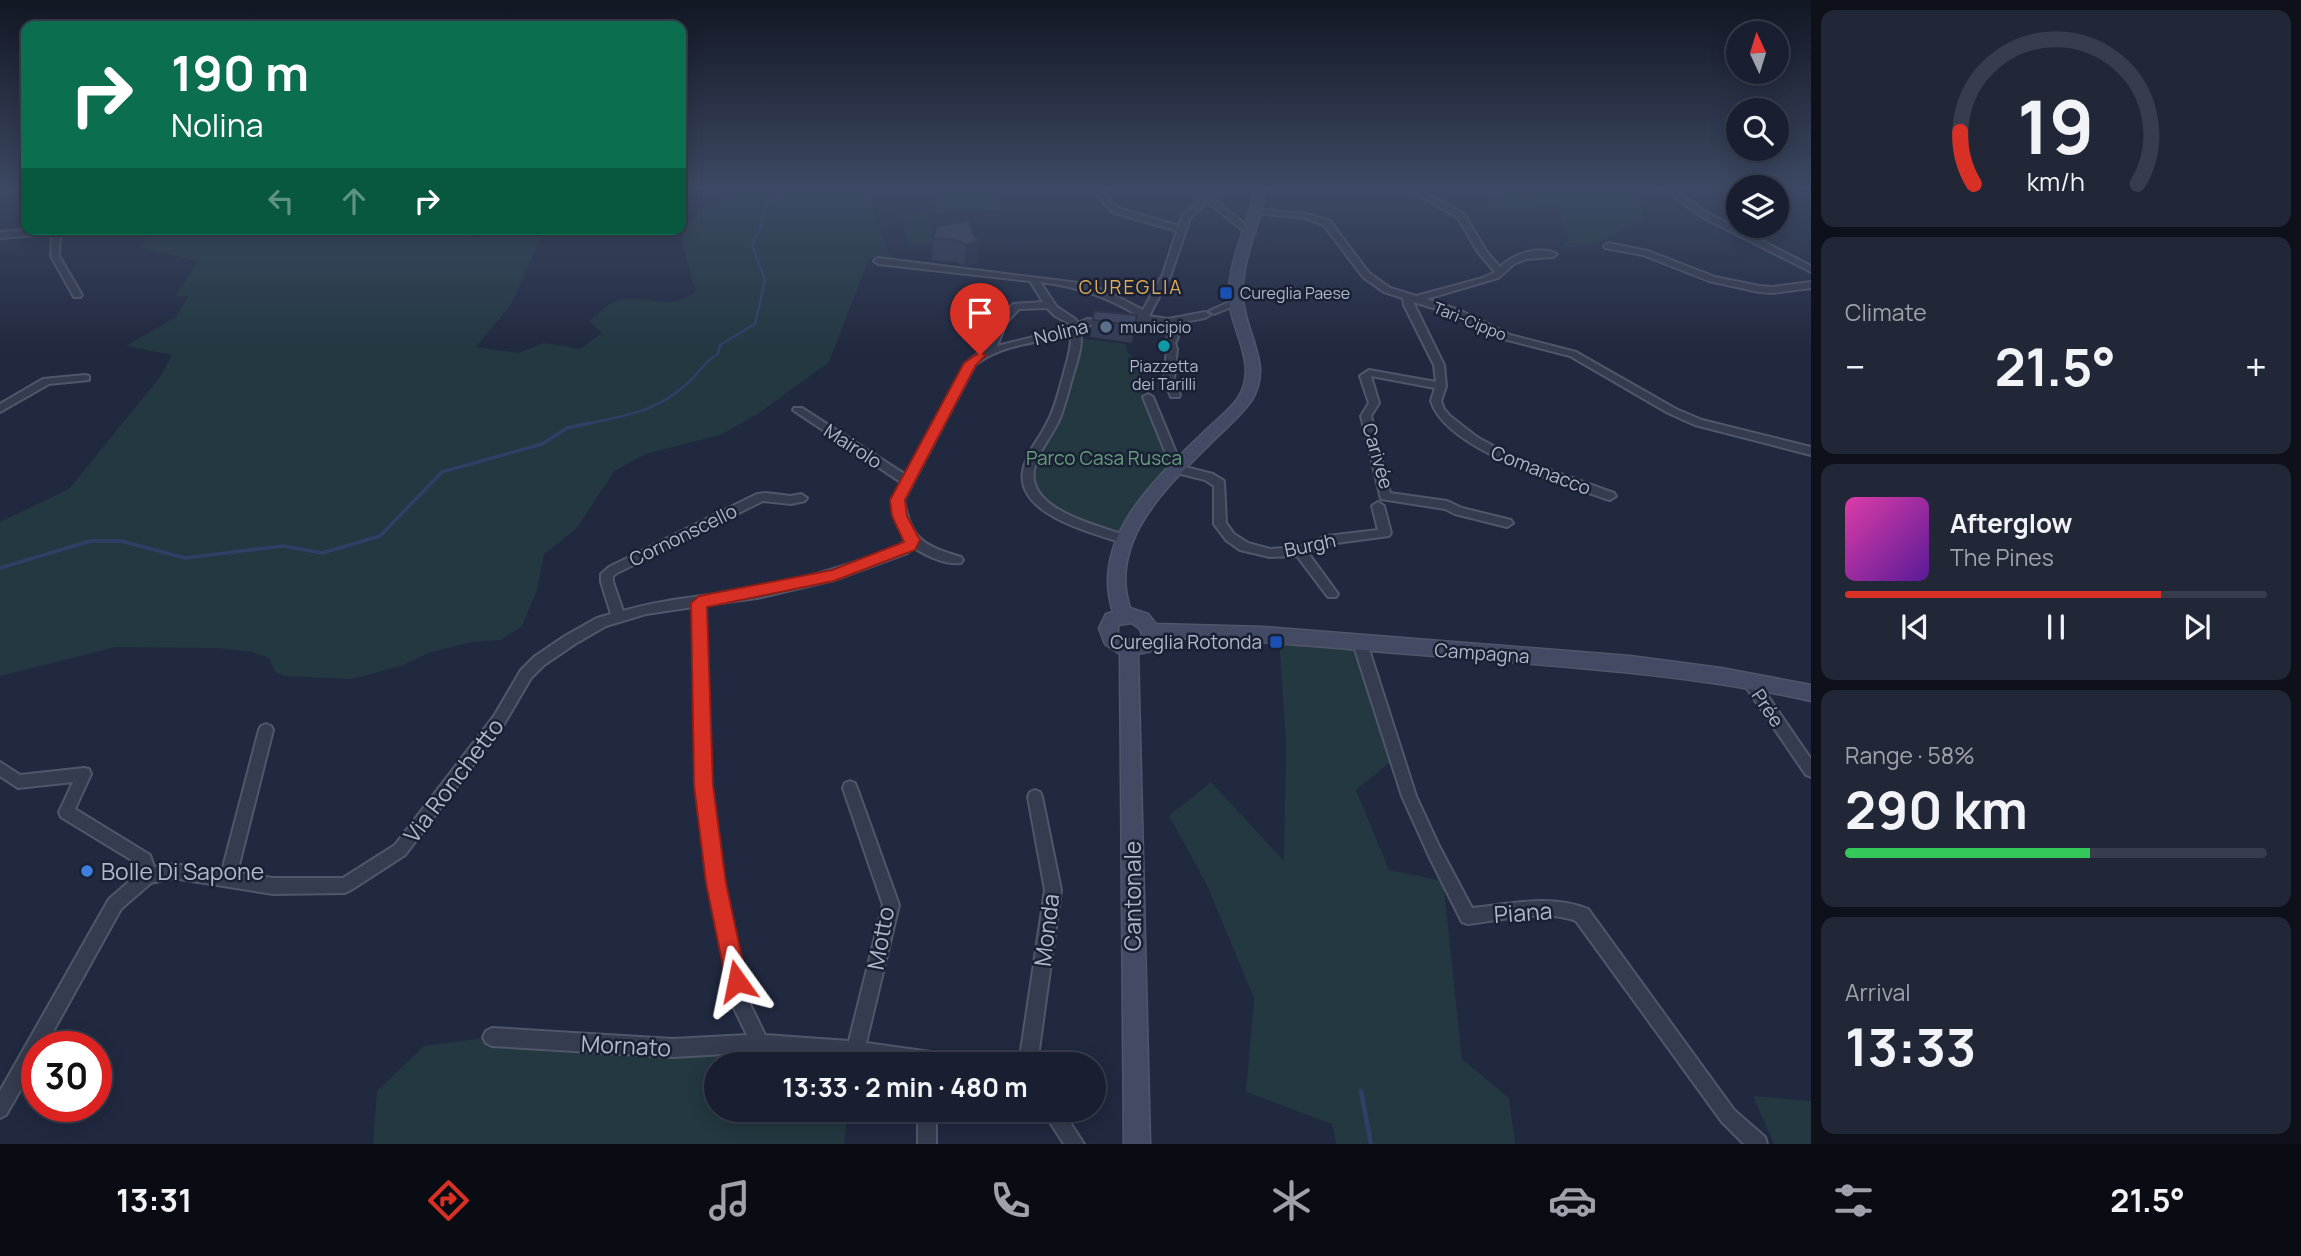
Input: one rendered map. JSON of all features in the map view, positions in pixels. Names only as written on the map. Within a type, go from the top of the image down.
[{"type":"street","points":[[56,243],[55,256],[77,295]]},
{"type":"street","points":[[878,261],[1081,284],[1108,293],[1143,316],[1167,274],[1176,243]]},
{"type":"street","points":[[1123,615],[1115,576],[1124,539],[1178,467],[1237,408],[1251,385],[1251,354],[1236,302],[1249,243]]},
{"type":"street","name":"Tarì-Cippo","points":[[1344,243],[1366,275],[1375,283],[1412,299],[1456,312],[1507,337],[1573,354],[1672,411],[1699,423],[1811,452]]},
{"type":"street","points":[[1477,243],[1500,273]]},
{"type":"street","points":[[1761,243],[1811,269]]},
{"type":"street","points":[[1608,246],[1645,253],[1712,279],[1773,290],[1811,285]]},
{"type":"street","points":[[1412,299],[1492,279],[1511,261],[1526,255],[1553,254]]},
{"type":"street","points":[[1033,279],[1048,305],[1062,317],[1072,321],[1078,338],[1055,420],[1027,471],[1029,489],[1042,504],[1058,514],[1124,539]]},
{"type":"street","name":"Comanacco","points":[[1412,299],[1409,305],[1439,365],[1441,386],[1436,398],[1438,408],[1486,450],[1610,495]]},
{"type":"street","points":[[1210,313],[1236,302]]},
{"type":"street","points":[[990,351],[1002,322],[1016,306],[1048,305]]},
{"type":"street","name":"Nolina","points":[[912,540],[899,516],[898,500],[971,363],[990,351],[1076,329],[1087,322],[1133,326],[1143,316],[1168,322],[1210,313]]},
{"type":"street","points":[[1168,322],[1173,337],[1170,343],[1172,349],[1169,379],[1175,395]]},
{"type":"street","name":"Carivée","points":[[1441,386],[1369,373],[1364,376],[1374,402],[1367,416],[1385,496],[1447,505],[1459,511],[1507,523]]},
{"type":"street","points":[[0,409],[47,381],[85,377]]},
{"type":"street","points":[[1148,397],[1178,467]]},
{"type":"street","name":"Mairolo","points":[[798,410],[907,481]]},
{"type":"street","name":"Burgh","points":[[1178,467],[1209,477],[1220,484],[1220,524],[1230,537],[1244,547],[1270,553],[1300,551],[1327,540],[1385,533],[1378,506]]},
{"type":"street","name":"Cornonscello","points":[[618,616],[607,582],[607,574],[613,570],[761,497],[770,496],[791,502],[802,498]]},
{"type":"street","points":[[618,616],[646,609],[699,603],[834,575],[903,550],[912,540],[920,549],[957,560]]},
{"type":"street","points":[[1300,551],[1332,594]]},
{"type":"street","points":[[699,603],[704,785],[716,883],[742,1006],[760,1043]]},
{"type":"street","points":[[1123,615],[1141,618],[1151,631],[1149,642],[1144,646],[1129,648],[1116,643],[1108,634],[1107,628],[1112,619],[1123,615]]},
{"type":"street","name":"Via Ronchetto","points":[[147,877],[173,871],[273,886],[345,885],[400,850],[483,742],[526,674],[557,648],[602,622],[618,616]]},
{"type":"street","name":"Campagna","points":[[1151,631],[1229,633],[1667,668],[1749,680],[1811,693]]},
{"type":"street","name":"Piana","points":[[1360,643],[1409,796],[1468,916],[1558,909],[1569,909],[1582,915],[1728,1116],[1758,1144]]},
{"type":"street","name":"Cantonale","points":[[1129,648],[1133,799],[1132,998],[1137,1144]]},
{"type":"street","name":"Prée","points":[[1749,680],[1811,771]]},
{"type":"street","points":[[228,879],[266,730]]},
{"type":"street","points":[[0,768],[18,782],[84,774],[66,812],[145,860],[147,877],[115,904],[0,1109]]},
{"type":"street","name":"Motto","points":[[850,788],[891,905],[855,1050]]},
{"type":"street","name":"Monda","points":[[1030,1052],[1053,890],[1035,797]]},
{"type":"street","name":"Mornato","points":[[492,1037],[673,1048],[760,1043],[867,1052]]},
{"type":"street","points":[[927,1122],[927,1144]]},
{"type":"street","points":[[1059,1122],[1075,1144]]},
{"type":"green space","points":[[142,243],[538,243],[512,303],[476,347],[518,353],[544,343],[580,349],[602,333],[589,321],[613,302],[627,299],[675,301],[696,291],[682,243],[885,243],[888,252],[896,260],[888,262],[879,257],[869,259],[829,362],[759,413],[723,434],[646,454],[614,471],[577,528],[544,554],[537,590],[522,626],[501,640],[471,642],[431,652],[401,666],[351,679],[285,676],[275,672],[269,658],[252,652],[216,648],[115,647],[0,676],[0,522],[69,489],[160,377],[172,355],[126,346],[176,317],[188,296],[176,296],[198,261],[140,248]]},
{"type":"green space","points":[[907,243],[934,245],[908,246]]},
{"type":"green space","points":[[1565,243],[1591,243],[1588,244],[1562,248]]},
{"type":"green space","name":"Parco Casa Rusca","points":[[1078,338],[1126,344],[1127,352],[1140,362],[1141,391],[1143,396],[1148,397],[1180,466],[1124,539],[1076,522],[1029,489],[1036,451],[1054,420]]},
{"type":"green space","points":[[1279,636],[1360,643],[1395,758],[1356,790],[1389,870],[1443,881],[1462,1059],[1509,1098],[1515,1144],[1336,1144],[1332,1124],[1246,1092],[1254,998],[1206,883],[1169,816],[1211,782],[1284,861],[1286,742]]},
{"type":"green space","points":[[492,1037],[855,1050],[704,1052],[704,1122],[847,1122],[844,1144],[373,1144],[377,1091],[424,1046]]},
{"type":"green space","points":[[1753,1096],[1811,1101],[1811,1144],[1774,1144]]},
{"type":"building","points":[[1094,311],[1137,315],[1135,326],[1093,320]]},
{"type":"waterway","points":[[582,425],[627,415],[666,400],[718,354],[720,345],[755,324],[765,280],[753,243]]},
{"type":"waterway","points":[[0,568],[90,541],[121,541],[185,558],[283,546],[322,553],[380,536],[442,472],[542,444],[567,428],[590,423]]},
{"type":"waterway","points":[[1361,1091],[1371,1144]]},
{"type":"place","name":"Cureglia Paese","points":[[1226,293]]},
{"type":"place","name":"municipio","points":[[1106,327]]},
{"type":"place","name":"Piazzetta dei Tarilli","points":[[1164,346]]},
{"type":"place","name":"Cureglia Rotonda","points":[[1276,642]]},
{"type":"place","name":"Bolle Di Sapone","points":[[87,871]]},
{"type":"district","name":"CUREGLIA","points":[[1131,287]]},
{"type":"route","points":[[737,981],[716,883],[704,785],[699,684],[699,603],[834,575],[909,546],[912,540],[899,516],[898,500],[971,363],[980,355]]}]
